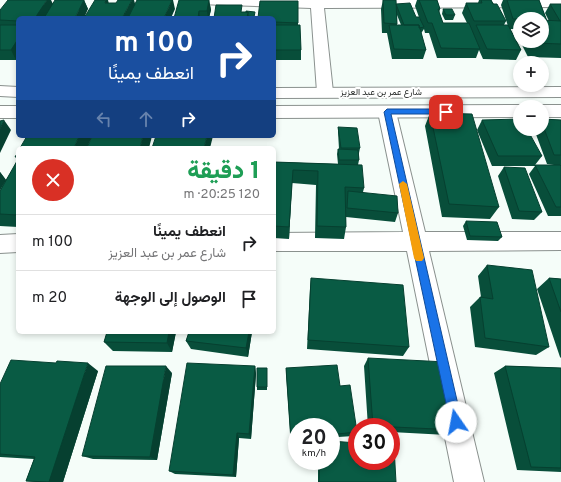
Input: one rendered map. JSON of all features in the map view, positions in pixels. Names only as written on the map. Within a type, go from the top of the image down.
[{"type":"street","points":[[198,0],[317,2],[561,2]]},
{"type":"street","points":[[317,2],[325,92]]},
{"type":"street","points":[[0,91],[16,92]]},
{"type":"street","name":"شارع عمر بن عبد العزيز","points":[[276,92],[561,92]]},
{"type":"street","name":"شارع عمر بن عبد العزيز","points":[[276,112],[513,111]]},
{"type":"street","points":[[549,111],[561,111]]},
{"type":"street","points":[[0,112],[16,112]]},
{"type":"street","points":[[387,112],[469,482]]},
{"type":"street","points":[[276,242],[561,241]]},
{"type":"street","points":[[0,244],[16,244]]},
{"type":"building","points":[[8,0],[47,0],[36,16],[16,16],[16,21],[0,20],[0,10]]},
{"type":"building","points":[[55,0],[84,0],[76,16],[45,16]]},
{"type":"building","points":[[95,0],[106,0],[105,3],[116,3],[118,0],[132,0],[123,16],[85,16]]},
{"type":"building","points":[[137,0],[172,0],[165,16],[129,16]]},
{"type":"building","points":[[179,0],[209,0],[207,11],[199,11],[198,16],[175,16]]},
{"type":"building","points":[[383,0],[396,0],[397,24],[384,23]]},
{"type":"building","points":[[419,0],[437,0],[440,9],[438,9],[443,23],[469,23],[480,49],[441,48],[432,23],[428,23]]},
{"type":"building","points":[[481,0],[491,0],[493,4],[497,4],[506,21],[474,21],[466,3],[482,3]]},
{"type":"building","points":[[507,0],[539,0],[544,12],[513,12],[513,19]]},
{"type":"building","points":[[260,1],[298,1],[298,23],[276,22],[276,16],[258,16]]},
{"type":"building","points":[[410,3],[416,17],[419,17],[424,27],[419,28],[419,25],[404,25],[396,4]]},
{"type":"building","points":[[550,4],[561,4],[561,21],[560,21]]},
{"type":"building","points":[[216,5],[242,5],[241,12],[248,12],[247,16],[214,16]]},
{"type":"building","points":[[443,9],[452,9],[455,15],[446,15]]},
{"type":"building","points":[[246,11],[255,12],[254,16],[248,16],[248,12]]},
{"type":"building","points":[[549,20],[561,21],[561,44],[549,44]]},
{"type":"building","points":[[0,25],[16,25],[16,42],[11,50],[0,50]]},
{"type":"building","points":[[276,25],[300,25],[301,50],[276,50]]},
{"type":"building","points":[[389,25],[419,25],[426,50],[394,49]]},
{"type":"building","points":[[476,25],[508,25],[513,35],[513,48],[520,48],[521,50],[487,49]]},
{"type":"building","points":[[430,113],[472,114],[499,207],[449,204]]},
{"type":"building","points":[[513,119],[513,136],[531,136],[542,156],[498,156],[482,120]]},
{"type":"building","points":[[549,119],[561,120],[561,155],[554,155],[547,136],[549,136]]},
{"type":"building","points":[[4,120],[0,129],[0,121]]},
{"type":"building","points":[[338,127],[357,128],[360,148],[341,148]]},
{"type":"building","points":[[26,138],[78,138],[75,146],[21,146]]},
{"type":"building","points":[[91,138],[142,138],[140,146],[88,146]]},
{"type":"building","points":[[155,138],[206,138],[204,146],[153,146]]},
{"type":"building","points":[[338,149],[358,150],[359,160],[339,160]]},
{"type":"building","points":[[276,162],[362,165],[364,188],[345,187],[346,227],[317,226],[318,171],[293,170],[289,227],[276,226]]},
{"type":"building","points":[[16,163],[16,215],[0,214],[0,191]]},
{"type":"building","points":[[535,165],[561,166],[561,207],[556,207]]},
{"type":"building","points":[[504,167],[525,168],[542,212],[519,211]]},
{"type":"building","points":[[348,191],[397,196],[398,213],[347,208]]},
{"type":"building","points":[[466,221],[497,222],[502,237],[470,236]]},
{"type":"building","points":[[487,265],[532,270],[549,347],[485,338],[480,297],[493,299]]},
{"type":"building","points":[[311,278],[403,285],[409,347],[308,340]]},
{"type":"building","points":[[549,278],[561,279],[561,312]]},
{"type":"building","points":[[106,334],[169,334],[167,343],[104,342]]},
{"type":"building","points":[[188,334],[249,334],[246,348],[186,341]]},
{"type":"building","points":[[368,358],[446,362],[457,430],[400,427],[400,418],[372,418]]},
{"type":"building","points":[[11,360],[56,363],[57,361],[88,363],[49,482],[26,481],[35,457],[0,454],[0,384]]},
{"type":"building","points":[[187,363],[255,366],[249,434],[237,433],[233,475],[169,471]]},
{"type":"building","points":[[337,365],[340,386],[350,385],[355,418],[348,418],[348,433],[340,434],[340,418],[289,418],[286,368]]},
{"type":"building","points":[[106,366],[166,366],[150,457],[82,456]]},
{"type":"building","points":[[505,366],[561,368],[561,468],[531,467]]},
{"type":"building","points":[[257,368],[267,368],[267,387],[257,387]]},
{"type":"building","points":[[340,442],[348,442],[348,470],[395,470],[396,482],[319,482],[320,470],[340,470]]},
{"type":"slow traffic","points":[[403,184],[419,258]]},
{"type":"route","points":[[446,112],[387,112],[456,422]]}]
